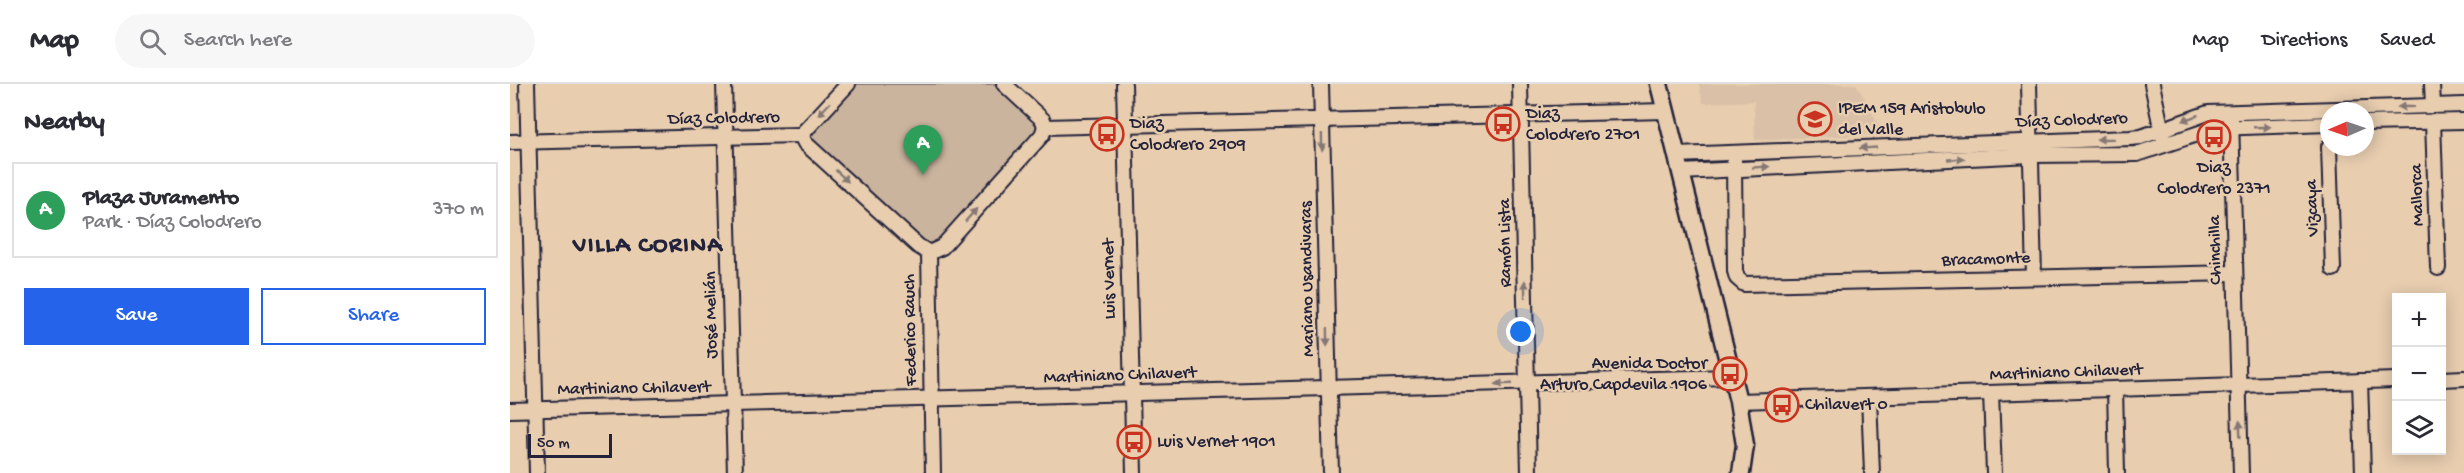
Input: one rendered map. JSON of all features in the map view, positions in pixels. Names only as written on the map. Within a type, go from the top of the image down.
[{"type":"main road","points":[[1659,84],[1737,401],[1745,445],[1741,473]]},
{"type":"street","points":[[527,84],[537,473]]},
{"type":"street","name":"José Melián","points":[[724,84],[735,473]]},
{"type":"street","points":[[801,135],[848,84]]},
{"type":"street","points":[[1004,84],[1043,120],[1045,127],[1665,111]]},
{"type":"street","name":"Luis Vernet","points":[[1124,84],[1134,473]]},
{"type":"street","name":"Mariano Usandivaras","points":[[1321,84],[1331,473]]},
{"type":"street","name":"Ramón Lista","points":[[1520,84],[1529,473]]},
{"type":"street","points":[[2029,84],[2034,277]]},
{"type":"street","points":[[2152,84],[2165,145]]},
{"type":"street","points":[[2432,84],[2433,106]]},
{"type":"street","name":"Díaz Colodrero","points":[[1676,155],[2130,138],[2199,115],[2464,105]]},
{"type":"street","name":"Chinchilla","points":[[2231,113],[2241,473]]},
{"type":"street","name":"Mallorca","points":[[2433,121],[2438,268]]},
{"type":"street","points":[[2374,123],[2464,121]]},
{"type":"street","name":"Díaz Colodrero","points":[[1682,172],[2031,155],[2137,154],[2206,129],[2320,124]]},
{"type":"street","name":"Federico Rauch","points":[[933,473],[929,253],[942,248],[1042,135],[1045,127]]},
{"type":"street","name":"Díaz Colodrero","points":[[510,142],[801,135],[823,159],[918,246],[929,253]]},
{"type":"street","points":[[1734,154],[1734,168]]},
{"type":"street","name":"Vizcaya","points":[[2329,156],[2333,268]]},
{"type":"street","name":"Bracamonte","points":[[1734,168],[1735,271],[1740,281],[1749,285],[2235,273]]},
{"type":"street","name":"Martiniano Chilavert","points":[[510,410],[1730,377]]},
{"type":"street","points":[[2446,379],[2464,378]]},
{"type":"street","name":"Martiniano Chilavert","points":[[1737,401],[2392,380]]},
{"type":"street","points":[[2360,381],[2363,473]]},
{"type":"street","points":[[2115,389],[2117,473]]},
{"type":"street","points":[[1991,393],[1994,473]]},
{"type":"street","points":[[1869,397],[1872,473]]},
{"type":"shaded area","points":[[851,84],[1004,84],[1045,127],[929,253],[801,135]]},
{"type":"shaded area","name":"IPEM 159 Aristobulo del Valle","points":[[1699,84],[1856,84],[1884,134],[1755,140],[1754,101],[1703,103]]},
{"type":"place","name":"IPEM 159 Aristobulo del Valle","points":[[1815,119]]},
{"type":"place","name":"Diaz Colodrero 2701","points":[[1503,124]]},
{"type":"place","name":"Diaz Colodrero 2909","points":[[1107,134]]},
{"type":"place","name":"Diaz Colodrero 2371","points":[[2214,137]]},
{"type":"place","name":"Plaza Juramento","points":[[923,175]]},
{"type":"place","name":"Avenida Doctor Arturo Capdevila 1906","points":[[1730,374]]},
{"type":"place","name":"Chilavert 0","points":[[1782,405]]},
{"type":"place","name":"Luis Vernet 1901","points":[[1134,442]]},
{"type":"district","name":"VILLA CORINA","points":[[648,246]]}]
